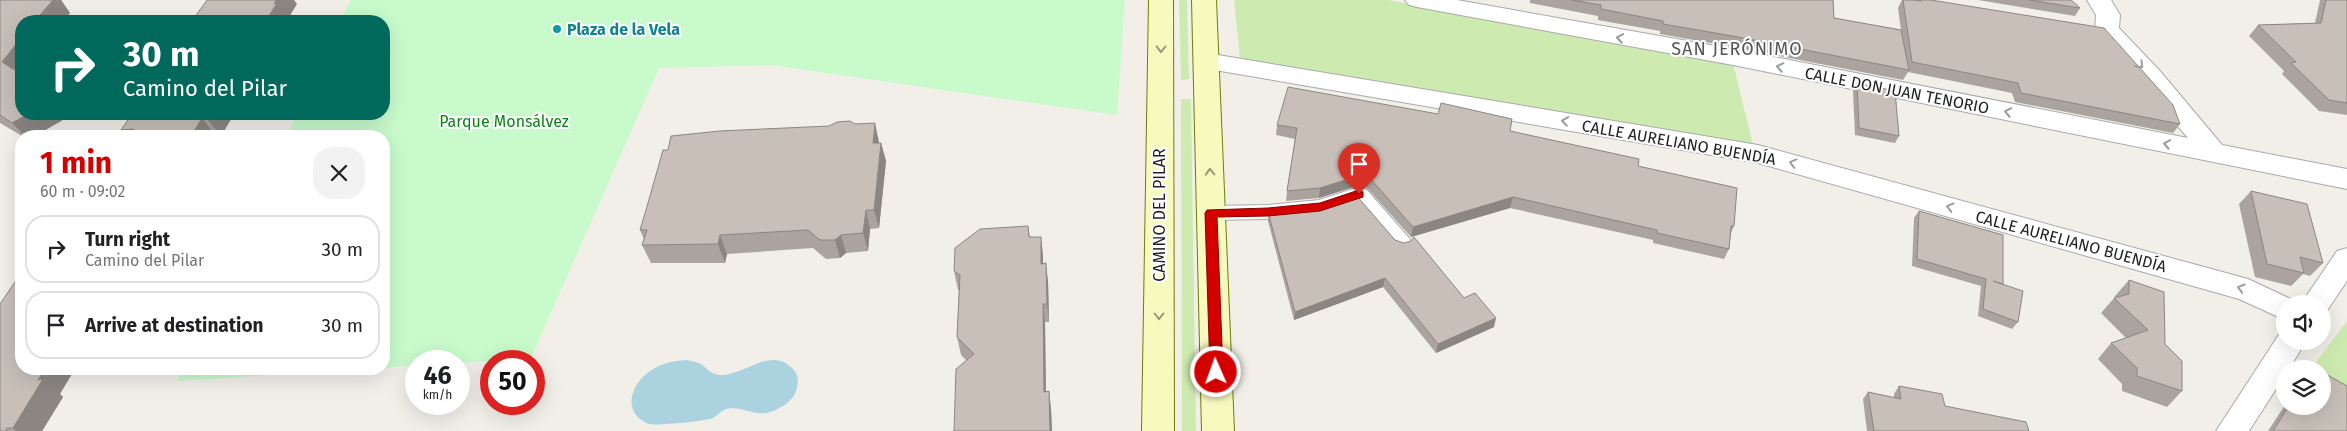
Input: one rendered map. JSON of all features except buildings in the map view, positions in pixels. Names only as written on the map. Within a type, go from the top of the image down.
[{"type":"main road","name":"CAMINO DEL PILAR","points":[[1158,431],[1161,0]]},
{"type":"main road","points":[[1204,0],[1218,431]]},
{"type":"street","name":"CALLE DON JUAN TENORIO","points":[[1418,0],[1742,59],[2347,179]]},
{"type":"street","points":[[2099,0],[2108,15],[2097,28],[2150,77],[2215,154]]},
{"type":"street","name":"CALLE AURELIANO BUENDÍA","points":[[1206,62],[1758,154],[2248,290],[2276,304]]},
{"type":"street","points":[[2322,295],[2347,259]]},
{"type":"street","points":[[2232,431],[2285,350]]},
{"type":"lane","points":[[1211,213],[1268,212],[1320,207],[1359,194],[1402,243]]},
{"type":"green space","name":"Parque Monsálvez","points":[[351,0],[1125,0],[1117,115],[771,65],[659,68],[535,350],[480,350],[480,362],[470,362],[470,350],[405,350],[405,366],[390,367],[390,130],[290,130],[294,120],[390,120],[390,15],[343,15]]},
{"type":"green space","points":[[1179,0],[1187,0],[1189,79],[1181,80]]},
{"type":"green space","points":[[1234,0],[1389,0],[1733,63],[1753,145],[1240,58]]},
{"type":"green space","points":[[1181,99],[1191,99],[1196,431],[1182,431]]},
{"type":"green space","points":[[2347,321],[2347,405],[2331,396],[2331,360],[2318,360],[2325,350],[2331,350],[2331,342]]},
{"type":"green space","points":[[180,375],[271,375],[177,381]]},
{"type":"water","points":[[686,360],[699,363],[711,372],[720,375],[729,374],[765,361],[783,362],[796,372],[798,378],[797,388],[794,396],[783,406],[765,413],[733,408],[726,409],[713,418],[692,422],[649,424],[639,419],[634,412],[632,395],[641,379],[660,365]]},
{"type":"place","name":"Plaza de la Vela","points":[[557,29]]},
{"type":"district","name":"SAN JERÓNIMO","points":[[1737,49]]},
{"type":"route","points":[[1216,372],[1211,213],[1268,212],[1320,207],[1359,194]]}]
